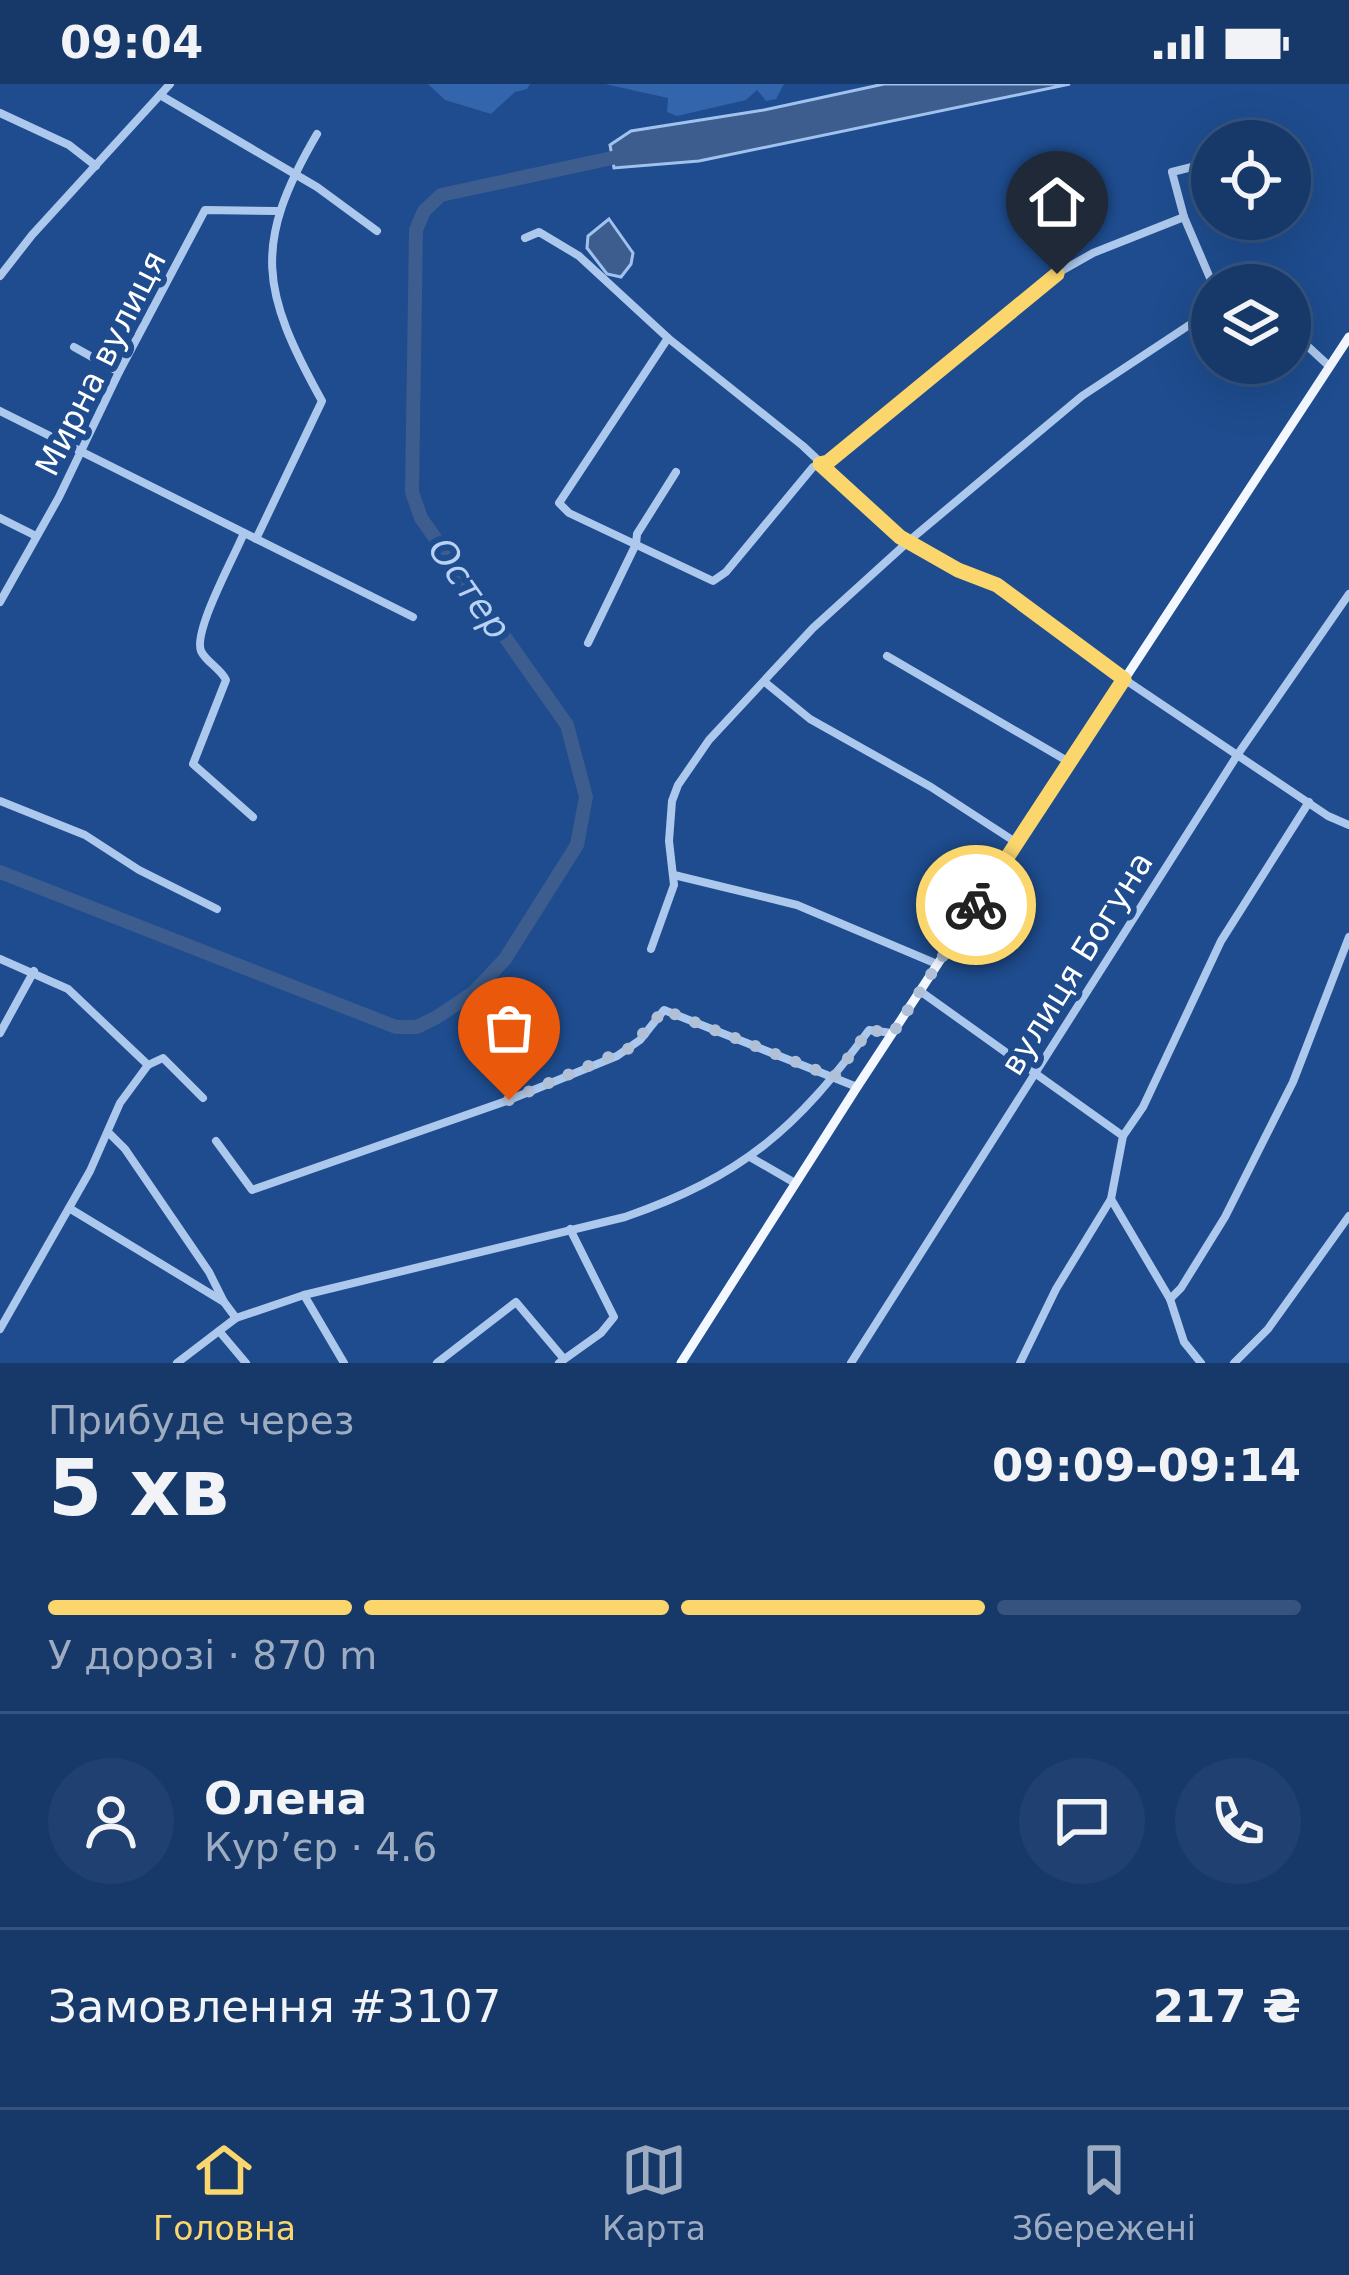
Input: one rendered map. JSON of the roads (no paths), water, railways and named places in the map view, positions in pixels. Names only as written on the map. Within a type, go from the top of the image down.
[{"type":"main road","points":[[687,1361],[794,1183],[1349,337]]},
{"type":"street","points":[[0,276],[170,84]]},
{"type":"street","points":[[160,95],[316,187],[377,231]]},
{"type":"street","points":[[0,113],[68,145],[96,166]]},
{"type":"street","points":[[256,539],[322,400],[278,307],[269,255],[278,211],[317,134]]},
{"type":"street","points":[[1191,167],[1172,172],[1204,264]]},
{"type":"street","name":"Мирна вулиця","points":[[1,602],[205,209],[278,211]]},
{"type":"street","points":[[668,338],[560,503],[569,513],[713,581],[726,572],[803,477],[828,462],[1057,274],[1077,260],[1184,217]]},
{"type":"street","points":[[525,238],[538,232],[579,256],[882,523],[958,570],[997,585],[1124,679],[1349,825]]},
{"type":"street","points":[[651,949],[674,875],[669,820],[678,785],[709,740],[813,628],[910,540],[1082,396],[1191,324]]},
{"type":"street","points":[[74,347],[118,372]]},
{"type":"street","points":[[1311,349],[1329,366]]},
{"type":"street","points":[[0,411],[413,617]]},
{"type":"street","points":[[588,643],[637,534],[676,472]]},
{"type":"street","points":[[0,518],[36,536]]},
{"type":"street","points":[[244,533],[200,644],[202,653],[226,680],[194,764],[253,817]]},
{"type":"street","name":"вулиця Богуна","points":[[850,1363],[1238,754],[1349,594]]},
{"type":"street","points":[[887,656],[1069,762]]},
{"type":"street","points":[[765,682],[810,719],[932,787],[1016,843]]},
{"type":"street","points":[[0,801],[85,835],[139,871],[217,909]]},
{"type":"street","points":[[1019,1363],[1056,1288],[1111,1198],[1123,1136],[1143,1107],[1221,941],[1309,802]]},
{"type":"street","points":[[674,875],[797,905],[937,964]]},
{"type":"street","points":[[1170,1299],[1225,1217],[1251,1167],[1293,1082],[1349,937]]},
{"type":"street","points":[[0,959],[68,989],[148,1064]]},
{"type":"street","points":[[0,1033],[34,971]]},
{"type":"street","points":[[920,991],[1123,1136]]},
{"type":"street","points":[[216,1141],[252,1190],[509,1100],[617,1056],[640,1040],[664,1010],[857,1087]]},
{"type":"street","points":[[177,1363],[236,1318],[304,1294],[626,1217],[677,1199],[751,1157],[798,1119],[869,1030],[893,1033]]},
{"type":"street","points":[[0,1329],[69,1208],[120,1103],[148,1064],[163,1058],[203,1098]]},
{"type":"street","points":[[108,1132],[125,1149],[236,1318]]},
{"type":"street","points":[[751,1157],[794,1183]]},
{"type":"street","points":[[1111,1198],[1170,1299],[1184,1342],[1201,1363]]},
{"type":"street","points":[[69,1208],[224,1302]]},
{"type":"street","points":[[1234,1363],[1268,1329],[1349,1216]]},
{"type":"street","points":[[437,1363],[516,1302],[561,1361],[602,1333],[614,1317],[570,1229]]},
{"type":"street","points":[[304,1294],[344,1363]]},
{"type":"street","points":[[219,1330],[246,1363]]},
{"type":"waterway","name":"Остер","points":[[0,872],[396,1027],[417,1027],[437,1017],[474,992],[505,959],[577,845],[586,797],[567,725],[421,518],[412,492],[416,230],[424,211],[441,195],[626,155]]}]
